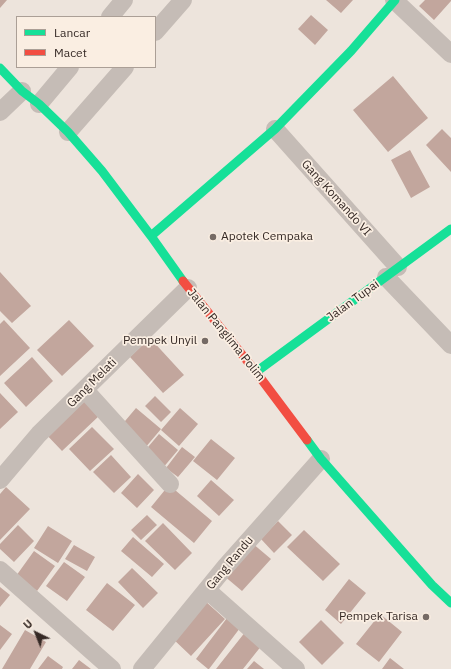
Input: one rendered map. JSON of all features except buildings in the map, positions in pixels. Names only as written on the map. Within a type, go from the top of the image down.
[{"type":"street","points":[[111,16],[124,0]]},
{"type":"street","points":[[156,31],[183,0]]},
{"type":"street","points":[[151,236],[274,129],[351,51],[394,0],[451,54]]},
{"type":"street","name":"Jalan Panglima Polim","points":[[0,68],[22,91],[39,104],[68,132],[102,171],[188,288],[256,372],[321,459],[432,585],[451,603]]},
{"type":"street","points":[[39,104],[69,68]]},
{"type":"street","points":[[68,132],[124,68]]},
{"type":"street","points":[[0,112],[22,91]]},
{"type":"street","name":"Gang Komando VI","points":[[274,129],[451,345]]},
{"type":"street","name":"Jalan Tupai","points":[[256,372],[451,229]]},
{"type":"street","name":"Gang Melati","points":[[0,480],[40,434],[188,288]]},
{"type":"street","points":[[85,390],[170,484]]},
{"type":"street","name":"Gang Randu","points":[[142,669],[226,566],[321,459]]},
{"type":"street","points":[[0,570],[112,669]]},
{"type":"street","points":[[207,590],[296,669]]},
{"type":"traffic: fast","points":[[151,236],[275,129],[351,51],[395,0]]},
{"type":"traffic: fast","points":[[0,68],[22,91],[39,104],[68,132],[102,171],[183,281]]},
{"type":"traffic: fast","points":[[256,372],[451,229]]},
{"type":"traffic: fast","points":[[307,440],[321,459],[432,585],[451,603]]},
{"type":"traffic: jam","points":[[183,281],[256,372],[307,440]]},
{"type":"place","name":"Apotek Cempaka","points":[[213,237]]},
{"type":"place","name":"Pempek Unyil","points":[[205,341]]},
{"type":"place","name":"Pempek Tarisa","points":[[426,617]]}]
